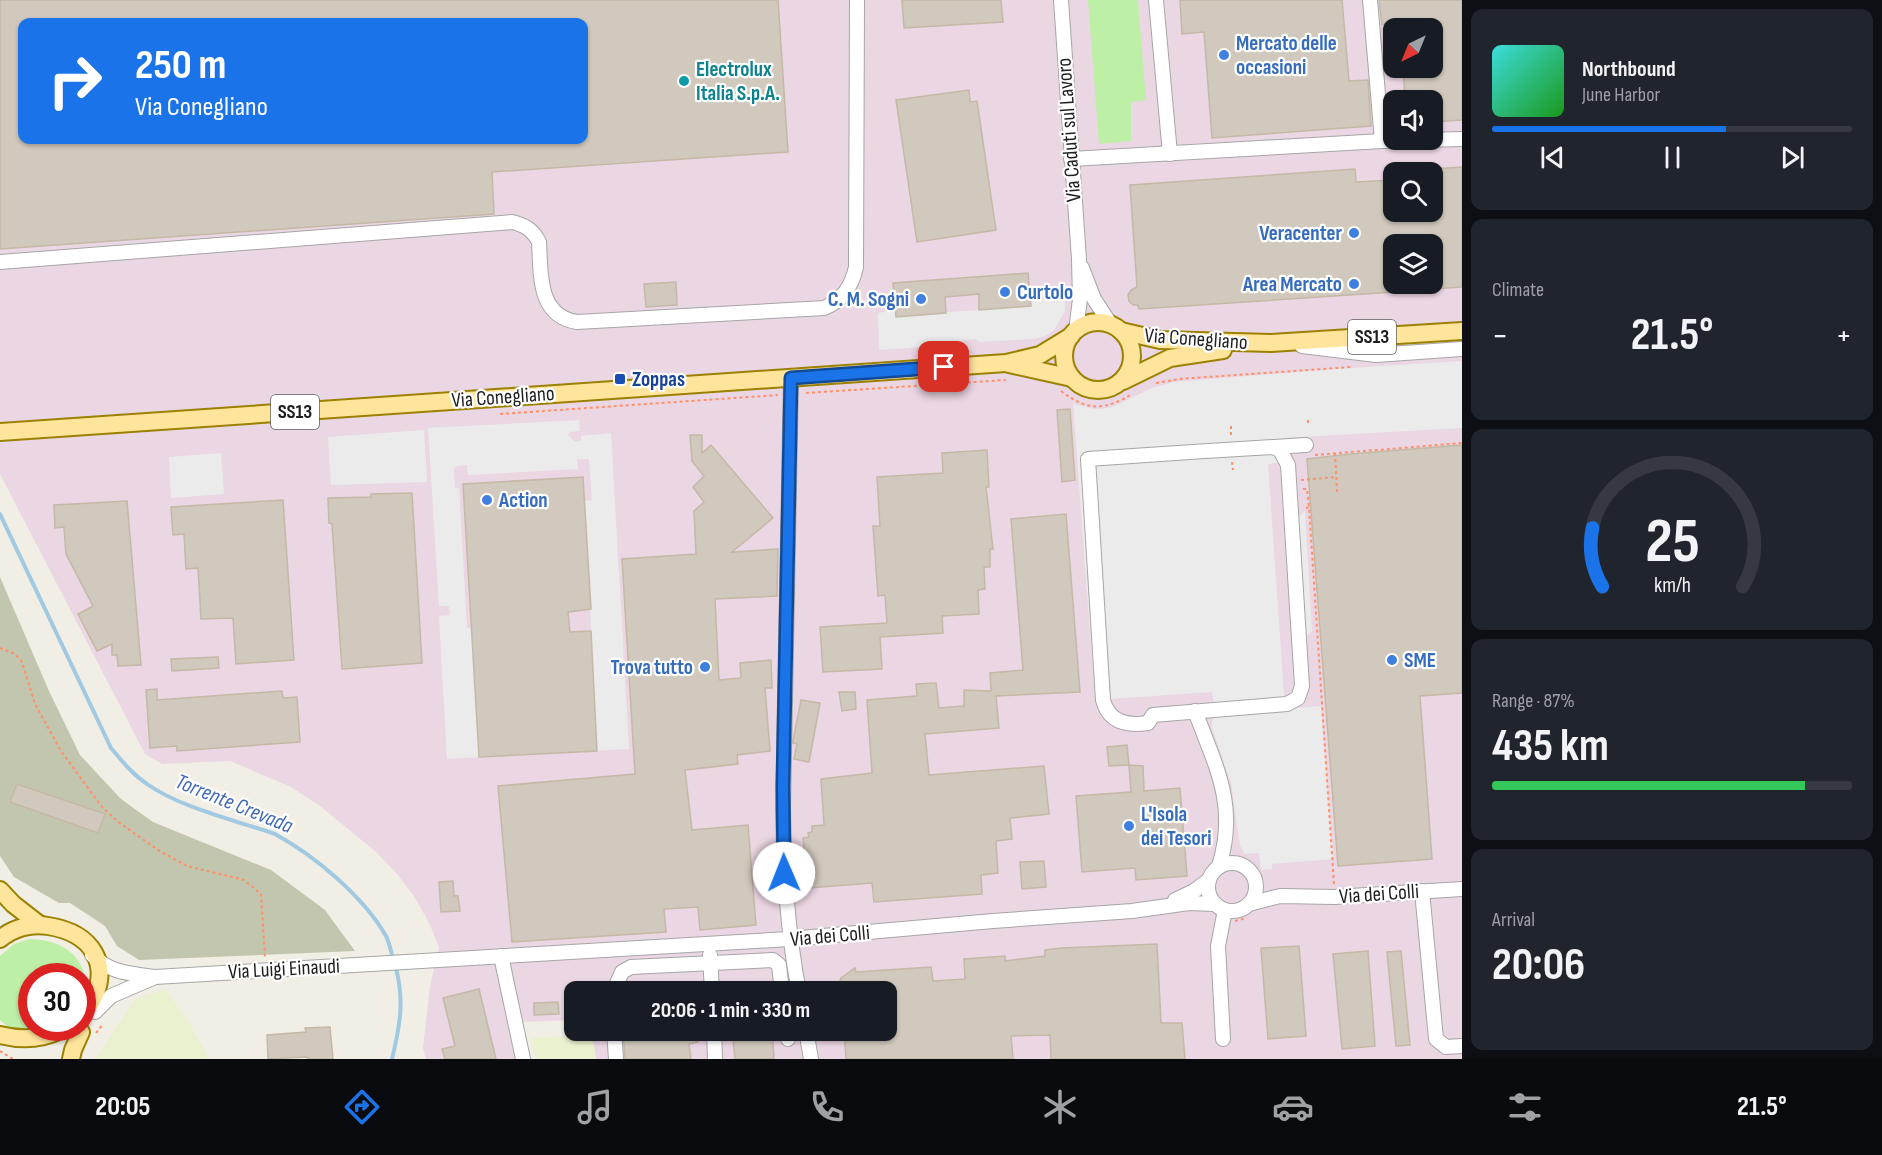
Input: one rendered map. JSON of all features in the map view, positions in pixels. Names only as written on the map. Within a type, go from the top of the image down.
[{"type":"main road","points":[[1093,322],[1116,328],[1128,340],[1132,350],[1129,372],[1113,387],[1090,390],[1080,386],[1066,368],[1064,357],[1065,346],[1073,333],[1093,322]]},
{"type":"main road","name":"Via Conegliano","points":[[1116,328],[1160,340],[1277,343]]},
{"type":"main road","name":"Via Conegliano","points":[[1122,381],[1170,358],[1277,343],[1462,331]]},
{"type":"main road","name":"Via Conegliano","points":[[0,432],[1006,363],[1040,355],[1073,333]]},
{"type":"main road","name":"Via Conegliano","points":[[1006,363],[1072,378]]},
{"type":"main road","points":[[0,890],[13,904],[40,924]]},
{"type":"main road","points":[[0,939],[5,934],[22,927],[40,924],[69,933],[81,942],[91,954],[99,972],[99,1018],[96,1022]]},
{"type":"main road","points":[[0,1035],[18,1052],[51,1048],[70,1041]]},
{"type":"main road","points":[[71,1059],[73,1050],[81,1041]]},
{"type":"street","points":[[0,262],[512,222],[530,228],[535,234],[546,302],[552,310],[569,321],[824,308],[832,305],[846,292],[856,267],[857,0]]},
{"type":"street","name":"Via Caduti sul Lavoro","points":[[1061,0],[1079,259],[1080,299],[1073,333]]},
{"type":"street","points":[[1156,0],[1170,154]]},
{"type":"street","points":[[1371,0],[1382,141]]},
{"type":"street","points":[[1071,159],[1382,141],[1462,139]]},
{"type":"street","name":"Via Caduti sul Lavoro","points":[[1079,259],[1094,298],[1116,328]]},
{"type":"street","points":[[1277,343],[1376,355],[1462,349]]},
{"type":"street","points":[[791,378],[783,808],[784,873],[789,939],[797,981]]},
{"type":"street","points":[[1306,445],[1293,456],[1293,469],[1302,686],[1298,698],[1287,704],[1154,715],[1148,723],[1135,725],[1120,722],[1105,708],[1103,700],[1088,459],[1306,445]]},
{"type":"street","points":[[1273,447],[1280,450],[1293,469]]},
{"type":"street","points":[[1195,711],[1225,797],[1227,826],[1242,865]]},
{"type":"street","points":[[1227,826],[1219,866],[1235,863],[1242,865]]},
{"type":"street","name":"Via dei Colli","points":[[1242,865],[1254,877],[1273,888],[1296,895]]},
{"type":"street","name":"Via dei Colli","points":[[1159,907],[1186,896],[1209,880],[1219,866]]},
{"type":"street","points":[[1250,904],[1256,891],[1254,877]]},
{"type":"street","points":[[1209,880],[1208,893],[1220,907],[1218,946],[1223,1039]]},
{"type":"street","name":"Via dei Colli","points":[[413,961],[789,939],[1132,911],[1202,902],[1238,910],[1265,898],[1296,895],[1335,897],[1462,889]]},
{"type":"street","points":[[1422,891],[1436,1039],[1446,1047],[1462,1046]]},
{"type":"street","points":[[710,944],[712,981]]},
{"type":"street","name":"Via Luigi Einaudi","points":[[91,954],[104,966],[114,970],[155,977],[413,961]]},
{"type":"street","points":[[501,956],[523,1059]]},
{"type":"street","points":[[618,981],[622,972],[631,967],[773,960],[779,965],[781,981]]},
{"type":"street","name":"Via Luigi Einaudi","points":[[99,1018],[111,996],[155,977]]},
{"type":"street","points":[[615,1041],[616,1059]]},
{"type":"street","points":[[714,1041],[715,1059]]},
{"type":"street","points":[[808,1041],[811,1059]]},
{"type":"path","points":[[806,393],[1009,380],[1006,363]]},
{"type":"path","points":[[1147,386],[1179,379],[1353,366]]},
{"type":"path","points":[[1055,387],[1077,402],[1097,407],[1116,404],[1138,391]]},
{"type":"path","points":[[575,409],[778,395]]},
{"type":"path","points":[[1308,420],[1308,426]]},
{"type":"path","points":[[1231,426],[1231,442]]},
{"type":"path","points":[[1310,455],[1462,443]]},
{"type":"path","points":[[1335,453],[1337,492]]},
{"type":"path","points":[[1293,469],[1298,480],[1336,477]]},
{"type":"path","points":[[1299,489],[1307,489],[1335,889]]},
{"type":"path","points":[[0,648],[15,654],[22,662],[35,704],[61,751],[87,790],[111,815],[158,850],[186,866],[244,880],[261,894],[266,970]]},
{"type":"path","points":[[96,1022],[99,1018]]},
{"type":"path","points":[[0,1051],[18,1052]]},
{"type":"shaded area","points":[[0,0],[1462,0],[1462,1059],[596,1059],[593,1041],[897,1041],[897,981],[564,981],[564,1020],[520,1022],[511,978],[499,983],[517,1059],[426,1059],[423,1048],[430,986],[439,947],[414,896],[397,874],[375,851],[320,806],[291,787],[230,761],[162,764],[145,754],[0,474]]},
{"type":"shaded area","points":[[1065,299],[1065,311],[1054,330],[1045,336],[1033,339],[979,342],[976,339],[954,341],[949,345],[879,350],[878,313],[895,310],[896,316],[1030,306],[1030,301]]},
{"type":"shaded area","points":[[1462,361],[1462,428],[1283,438],[1284,462],[1268,464],[1285,709],[1321,706],[1333,859],[1272,864],[1272,869],[1261,870],[1259,853],[1245,854],[1240,846],[1231,783],[1212,728],[1215,714],[1212,692],[1095,700],[1073,404],[1095,409],[1110,408],[1152,388],[1174,382]]},
{"type":"shaded area","points":[[579,420],[580,431],[569,432],[568,435],[575,442],[581,440],[581,436],[611,433],[629,749],[447,759],[439,616],[450,615],[449,606],[439,606],[428,428]],"holes":[[[577,459],[588,459],[592,500],[584,501],[591,630],[570,632],[467,628],[459,488],[455,488],[454,469],[457,466],[467,465],[468,475],[578,469]]]},
{"type":"shaded area","points":[[424,430],[427,482],[331,485],[328,437]]},
{"type":"shaded area","points":[[221,453],[224,494],[171,498],[169,457]]},
{"type":"shaded area","points":[[1305,511],[1312,631],[1305,638],[1297,518]]},
{"type":"shaded area","points":[[0,577],[49,691],[80,755],[121,799],[153,822],[271,870],[325,910],[355,951],[139,960],[117,946],[105,926],[70,903],[59,903],[14,877],[0,856]]},
{"type":"shaded area","points":[[166,990],[192,1028],[209,1059],[96,1059],[134,1000]]},
{"type":"shaded area","points":[[564,1036],[564,1041],[593,1041],[596,1059],[536,1059],[531,1038]]},
{"type":"green space","points":[[1088,0],[1138,0],[1146,100],[1131,102],[1131,141],[1099,144]]},
{"type":"green space","points":[[29,939],[44,940],[68,950],[79,963],[18,963],[18,1033],[15,1033],[0,1020],[0,956],[14,944]]},
{"type":"building","name":"Electrolux Italia S.p.A.","points":[[0,0],[778,0],[788,152],[492,172],[494,214],[0,249]]},
{"type":"building","points":[[902,0],[1001,0],[1003,22],[904,28]]},
{"type":"building","points":[[1180,0],[1342,0],[1349,81],[1368,80],[1371,126],[1212,138],[1204,32],[1182,34]]},
{"type":"building","points":[[1379,0],[1462,0],[1462,120],[1443,121],[1443,90],[1404,90],[1404,78],[1443,78],[1443,18],[1383,18],[1382,25]]},
{"type":"building","points":[[969,90],[970,102],[977,101],[996,230],[917,242],[896,100]]},
{"type":"building","points":[[1462,167],[1462,287],[1443,288],[1443,234],[1383,234],[1383,293],[1139,309],[1138,305],[1133,305],[1129,301],[1128,295],[1137,287],[1130,185],[1355,169],[1356,182],[1383,181],[1383,222],[1443,222],[1443,168]]},
{"type":"building","points":[[1028,273],[1031,306],[979,310],[979,294],[945,297],[946,313],[896,317],[893,283]]},
{"type":"building","points":[[676,282],[677,305],[646,307],[644,284]]},
{"type":"building","points":[[1070,409],[1075,480],[1062,482],[1057,410]]},
{"type":"building","points":[[690,435],[702,435],[702,453],[711,445],[773,518],[732,552],[778,549],[777,596],[715,599],[719,680],[741,678],[740,663],[771,660],[772,688],[765,688],[770,751],[737,755],[738,764],[685,770],[692,830],[748,825],[756,925],[700,930],[698,907],[664,909],[666,932],[512,942],[498,786],[635,774],[622,559],[696,554],[694,511],[704,502],[693,487],[704,476],[692,461]]},
{"type":"building","name":"SME","points":[[1462,445],[1462,693],[1420,696],[1432,859],[1338,866],[1307,459]]},
{"type":"building","points":[[987,450],[989,487],[986,487],[993,549],[990,549],[990,567],[984,567],[985,589],[978,590],[979,614],[942,616],[943,633],[880,637],[882,669],[823,672],[820,627],[887,623],[885,595],[878,596],[873,526],[880,526],[877,477],[943,473],[942,453]]},
{"type":"building","points":[[583,477],[591,609],[568,612],[570,632],[591,631],[597,751],[479,757],[463,484]]},
{"type":"building","points":[[412,493],[422,663],[342,669],[332,524],[329,523],[328,498]]},
{"type":"building","points":[[283,500],[294,660],[236,664],[233,618],[201,619],[198,568],[186,569],[184,534],[173,535],[171,507]]},
{"type":"building","points":[[127,501],[141,665],[118,666],[117,655],[112,655],[112,644],[97,651],[78,614],[93,606],[66,554],[64,527],[55,528],[54,505]]},
{"type":"building","points":[[1066,514],[1080,692],[996,696],[999,728],[925,734],[929,775],[1044,766],[1049,814],[1010,818],[1012,839],[996,841],[998,873],[981,875],[982,894],[874,902],[872,883],[809,888],[803,838],[809,837],[808,833],[812,832],[812,826],[824,825],[821,779],[872,773],[867,700],[917,696],[916,684],[936,683],[939,708],[964,706],[964,690],[991,691],[990,673],[1023,670],[1011,519]]},
{"type":"building","points":[[218,657],[219,668],[172,671],[171,659]]},
{"type":"building","points":[[157,689],[157,700],[282,691],[283,698],[297,697],[300,742],[177,751],[177,746],[150,748],[146,690]]},
{"type":"building","points":[[839,692],[855,692],[856,709],[842,711]]},
{"type":"building","points":[[801,700],[820,703],[809,762],[794,759],[797,744],[793,741]]},
{"type":"building","points":[[1127,745],[1129,765],[1109,766],[1107,747]]},
{"type":"building","points":[[1129,765],[1143,766],[1144,791],[1180,788],[1187,876],[1136,880],[1135,868],[1082,872],[1076,796],[1131,792]]},
{"type":"building","points":[[17,784],[105,814],[98,833],[10,802]]},
{"type":"building","points":[[1044,861],[1046,887],[1022,889],[1020,862]]},
{"type":"building","points":[[453,881],[454,896],[458,896],[460,911],[441,912],[439,882]]},
{"type":"building","points":[[1157,944],[1161,1023],[1182,1023],[1185,1059],[1051,1059],[1050,1035],[1011,1036],[1013,1059],[846,1059],[845,1041],[897,1041],[897,981],[840,981],[855,968],[856,972],[931,967],[933,981],[965,979],[964,959],[1005,956],[1005,961],[1045,956],[1045,950]]},
{"type":"building","points":[[1299,946],[1306,1036],[1268,1039],[1261,948]]},
{"type":"building","points":[[1368,951],[1375,1046],[1342,1049],[1333,954]]},
{"type":"building","points":[[1401,951],[1410,1045],[1396,1046],[1387,952]]},
{"type":"building","points":[[479,989],[496,1059],[445,1059],[442,1049],[455,1046],[443,998]]},
{"type":"building","points":[[558,1002],[559,1014],[534,1015],[534,1003]]},
{"type":"building","points":[[330,1027],[333,1059],[308,1059],[307,1057],[268,1059],[267,1035],[306,1032],[305,1028]]},
{"type":"building","points":[[624,1041],[698,1041],[689,1044],[691,1059],[625,1059]]},
{"type":"building","points":[[733,1041],[773,1041],[774,1059],[735,1059]]},
{"type":"waterway","name":"Torrente Crevada","points":[[0,514],[111,748],[123,762],[142,780],[175,800],[275,834],[322,865],[365,906],[386,936],[393,958]]},
{"type":"waterway","name":"Torrente Crevada","points":[[392,1059],[401,1001],[395,965]]},
{"type":"place","name":"Mercato delle occasioni","points":[[1224,55]]},
{"type":"place","name":"Electrolux Italia S.p.A.","points":[[684,81]]},
{"type":"place","name":"Veracenter","points":[[1354,233]]},
{"type":"place","name":"Area Mercato","points":[[1354,284]]},
{"type":"place","name":"Curtolo","points":[[1005,292]]},
{"type":"place","name":"C. M. Sogni","points":[[921,299]]},
{"type":"place","name":"Zoppas","points":[[620,379]]},
{"type":"place","name":"Action","points":[[487,500]]},
{"type":"place","name":"SME","points":[[1392,660]]},
{"type":"place","name":"Trova tutto","points":[[705,667]]},
{"type":"place","name":"L'Isola dei Tesori","points":[[1129,826]]},
{"type":"route","points":[[784,873],[783,786],[791,378],[944,367]]}]
